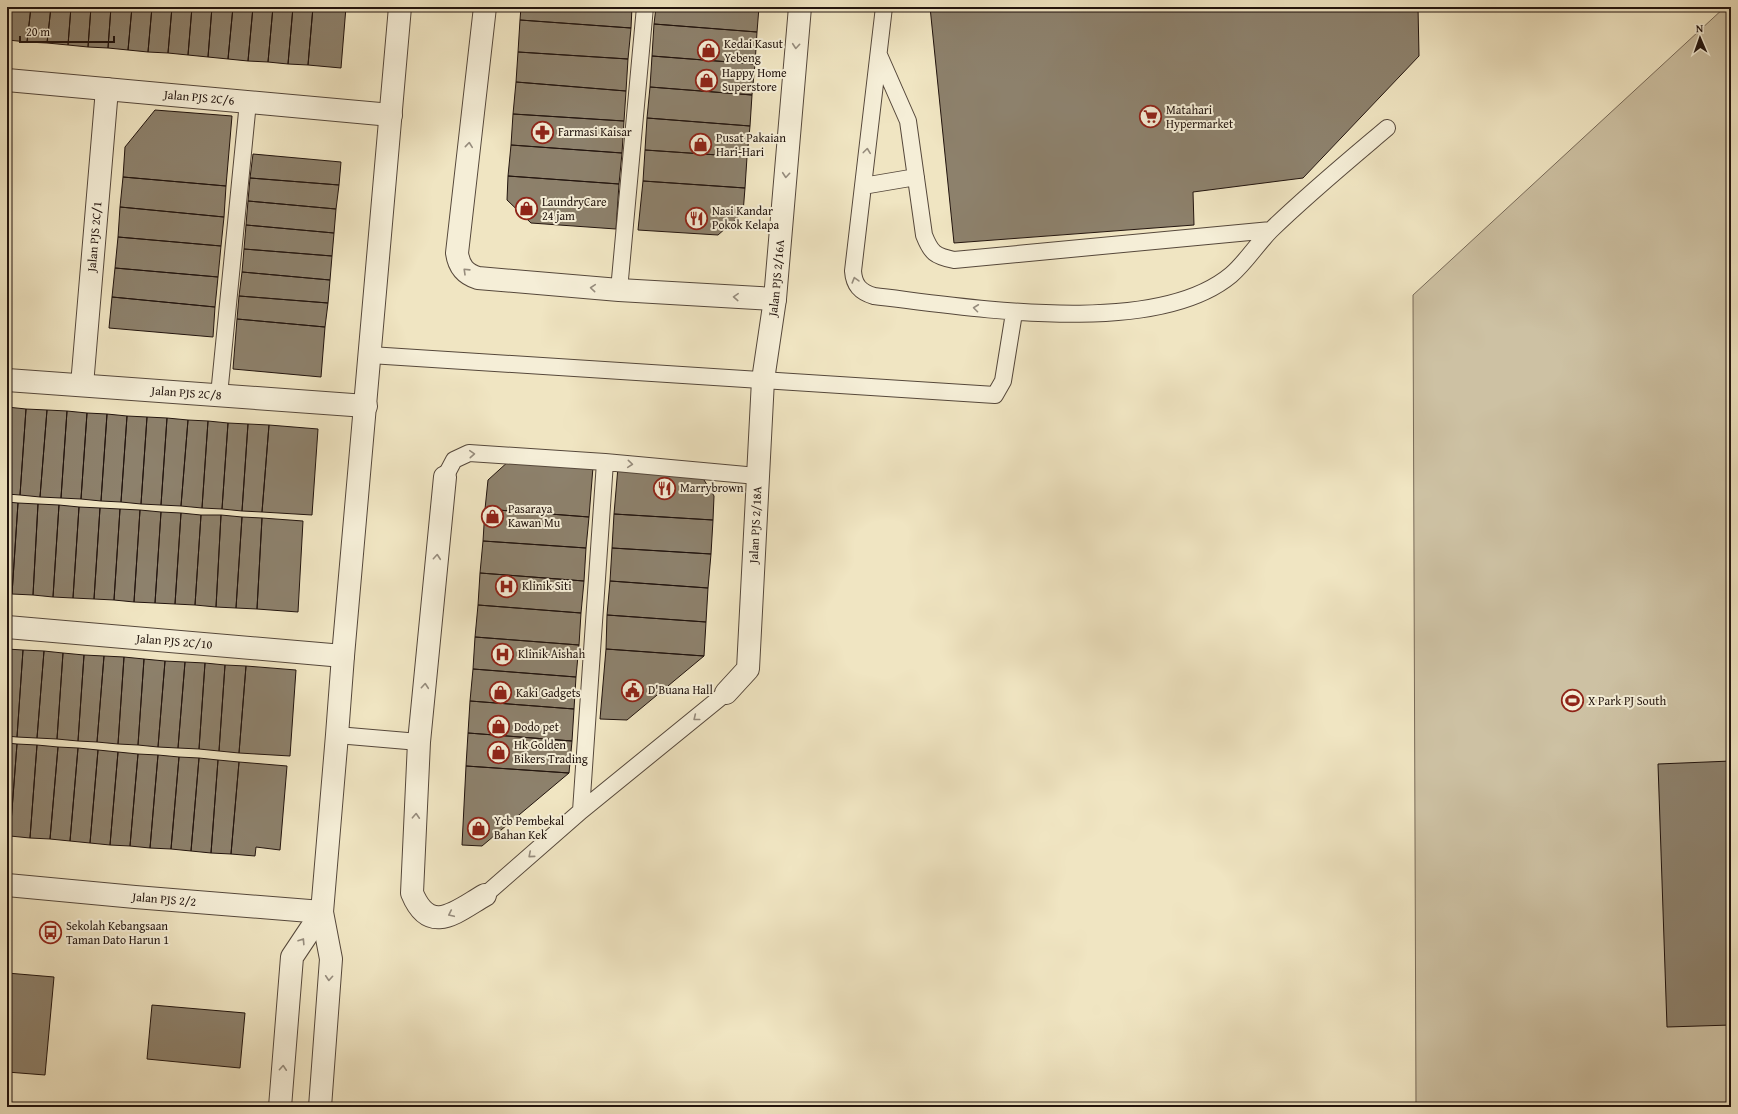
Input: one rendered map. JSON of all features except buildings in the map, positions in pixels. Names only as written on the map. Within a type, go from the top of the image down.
[{"type":"street","points":[[320,1107],[331,959],[322,912],[342,656],[366,406],[400,7]]},
{"type":"street","points":[[485,7],[457,253],[458,261],[462,270],[470,276],[478,278],[619,290],[775,299]]},
{"type":"street","name":"Jalan PJS 2/16A","points":[[763,380],[775,299],[800,7]]},
{"type":"street","name":"Jalan PJS 2C/6","points":[[7,80],[391,115]]},
{"type":"street","name":"Jalan PJS 2C/1","points":[[82,385],[107,89]]},
{"type":"street","name":"Jalan PJS 2C/8","points":[[7,380],[366,406]]},
{"type":"street","name":"Jalan PJS 2/18A","points":[[726,693],[748,669],[763,380]]},
{"type":"street","points":[[445,477],[419,742],[412,893],[416,903],[422,911],[430,917],[440,918],[449,915],[485,895]]},
{"type":"street","name":"Jalan PJS 2C/10","points":[[7,627],[342,656]]},
{"type":"street","name":"Jalan PJS 2/2","points":[[7,885],[322,912]]},
{"type":"street","points":[[280,1107],[292,957],[322,912]]},
{"type":"lane","points":[[619,290],[645,7]]},
{"type":"lane","points":[[884,7],[853,270],[854,280],[858,288],[865,294],[1014,313],[1100,313],[1149,309],[1174,303],[1201,294],[1231,274],[1271,230],[1387,128]]},
{"type":"lane","points":[[879,54],[908,121],[924,235],[930,249],[939,257],[954,260],[1271,230]]},
{"type":"lane","points":[[219,395],[248,102]]},
{"type":"lane","points":[[863,186],[916,177]]},
{"type":"lane","points":[[370,355],[995,395],[1003,381],[1014,313]]},
{"type":"lane","points":[[445,477],[454,460],[469,453],[605,462],[758,476]]},
{"type":"lane","points":[[581,811],[605,462]]},
{"type":"lane","points":[[485,895],[581,811],[726,693]]},
{"type":"lane","points":[[337,735],[419,742]]},
{"type":"shaded area","name":"X Park PJ South","points":[[1725,7],[1731,7],[1731,1107],[1416,1107],[1413,295]]},
{"type":"place","name":"Kedai Kasut Yebeng","points":[[709,51]]},
{"type":"place","name":"Happy Home Superstore","points":[[707,80]]},
{"type":"place","name":"Matahari Hypermarket","points":[[1151,117]]},
{"type":"place","name":"Farmasi Kaisar","points":[[542,132]]},
{"type":"place","name":"Pusat Pakaian Hari-Hari","points":[[701,145]]},
{"type":"place","name":"LaundryCare 24 jam","points":[[526,209]]},
{"type":"place","name":"Nasi Kandar Pokok Kelapa","points":[[696,218]]},
{"type":"place","name":"Marrybrown","points":[[664,488]]},
{"type":"place","name":"Pasaraya Kawan Mu","points":[[492,516]]},
{"type":"place","name":"Klinik Siti","points":[[506,586]]},
{"type":"place","name":"Klinik Aishah","points":[[503,654]]},
{"type":"place","name":"D'Buana Hall","points":[[632,690]]},
{"type":"place","name":"Kaki Gadgets","points":[[501,693]]},
{"type":"place","name":"X Park PJ South","points":[[1573,701]]},
{"type":"place","name":"Dodo pet","points":[[499,727]]},
{"type":"place","name":"Hk Golden Bikers Trading","points":[[498,752]]},
{"type":"place","name":"Ycb Pembekal Bahan Kek","points":[[479,828]]},
{"type":"place","name":"Sekolah Kebangsaan Taman Dato Harun 1","points":[[50,933]]}]
